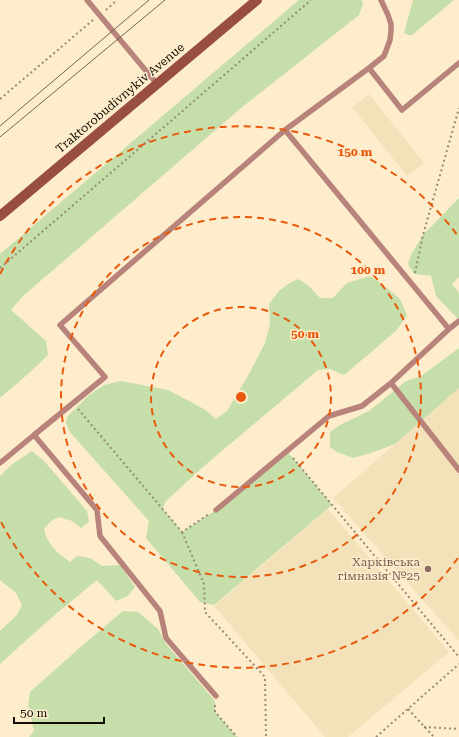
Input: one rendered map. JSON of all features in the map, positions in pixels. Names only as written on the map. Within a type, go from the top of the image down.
[{"type":"main road","name":"Traktorobudivnykiv Avenue","points":[[0,216],[257,0]]},
{"type":"lane","points":[[87,0],[157,84]]},
{"type":"lane","points":[[0,463],[105,377],[60,325],[285,130],[370,68],[384,56],[390,40],[391,24],[381,0]]},
{"type":"lane","points":[[370,68],[402,110],[459,63]]},
{"type":"lane","points":[[285,130],[449,329]]},
{"type":"lane","points":[[216,510],[329,416],[362,406],[459,321]]},
{"type":"lane","points":[[390,383],[459,470]]},
{"type":"lane","points":[[34,435],[97,510],[100,536],[160,611],[166,638],[216,696]]},
{"type":"path","points":[[0,99],[117,0]]},
{"type":"path","points":[[0,268],[311,0]]},
{"type":"path","points":[[412,284],[423,235],[459,108]]},
{"type":"path","points":[[73,403],[182,532],[204,584],[205,612],[265,677],[266,737]]},
{"type":"path","points":[[287,451],[459,657]]},
{"type":"path","points":[[182,532],[216,510]]},
{"type":"path","points":[[376,737],[459,664]]},
{"type":"path","points":[[216,696],[215,712],[237,737]]},
{"type":"path","points":[[408,709],[434,737]]},
{"type":"path","points":[[424,726],[459,729]]},
{"type":"shaded area","points":[[369,94],[424,163],[407,176],[352,107]]},
{"type":"shaded area","name":"Харківська гімназія №25","points":[[459,388],[459,641],[333,498]]},
{"type":"shaded area","points":[[328,509],[449,652],[348,737],[325,737],[214,606]]},
{"type":"green space","points":[[299,0],[362,0],[363,4],[359,15],[241,108],[23,296],[11,310],[46,341],[48,355],[0,398],[0,254]]},
{"type":"green space","points":[[413,0],[454,0],[412,35],[409,35],[404,33]]},
{"type":"green space","points":[[459,198],[459,277],[452,284],[459,293],[459,320],[436,296],[431,276],[414,274],[408,264],[412,253],[423,235]]},
{"type":"green space","points":[[370,276],[400,299],[407,315],[396,331],[344,375],[330,369],[318,370],[204,466],[165,502],[163,509],[182,532],[216,510],[287,451],[332,505],[214,605],[200,602],[146,538],[149,521],[70,432],[66,423],[67,417],[89,395],[104,385],[121,381],[168,390],[204,409],[216,419],[227,411],[265,343],[270,324],[269,304],[279,291],[298,279],[308,285],[320,298],[333,298],[347,283]]},
{"type":"green space","points":[[459,348],[459,388],[395,444],[353,458],[337,452],[330,447],[330,432],[340,425],[369,411],[406,381],[421,376]]},
{"type":"green space","points":[[32,451],[44,461],[87,511],[89,522],[81,528],[72,521],[59,517],[51,521],[44,529],[48,540],[57,552],[70,562],[77,556],[90,558],[102,566],[120,565],[135,587],[128,596],[116,601],[97,580],[51,618],[0,664],[0,631],[17,615],[22,605],[16,593],[0,580],[0,476],[11,465]]},
{"type":"green space","points":[[123,611],[138,612],[158,629],[166,644],[215,701],[215,712],[237,737],[29,737],[34,731],[28,706],[30,692]]},
{"type":"tram line","points":[[0,126],[149,0]]},
{"type":"tram line","points":[[0,137],[165,0]]},
{"type":"place","name":"Харківська гімназія №25","points":[[428,569]]}]
